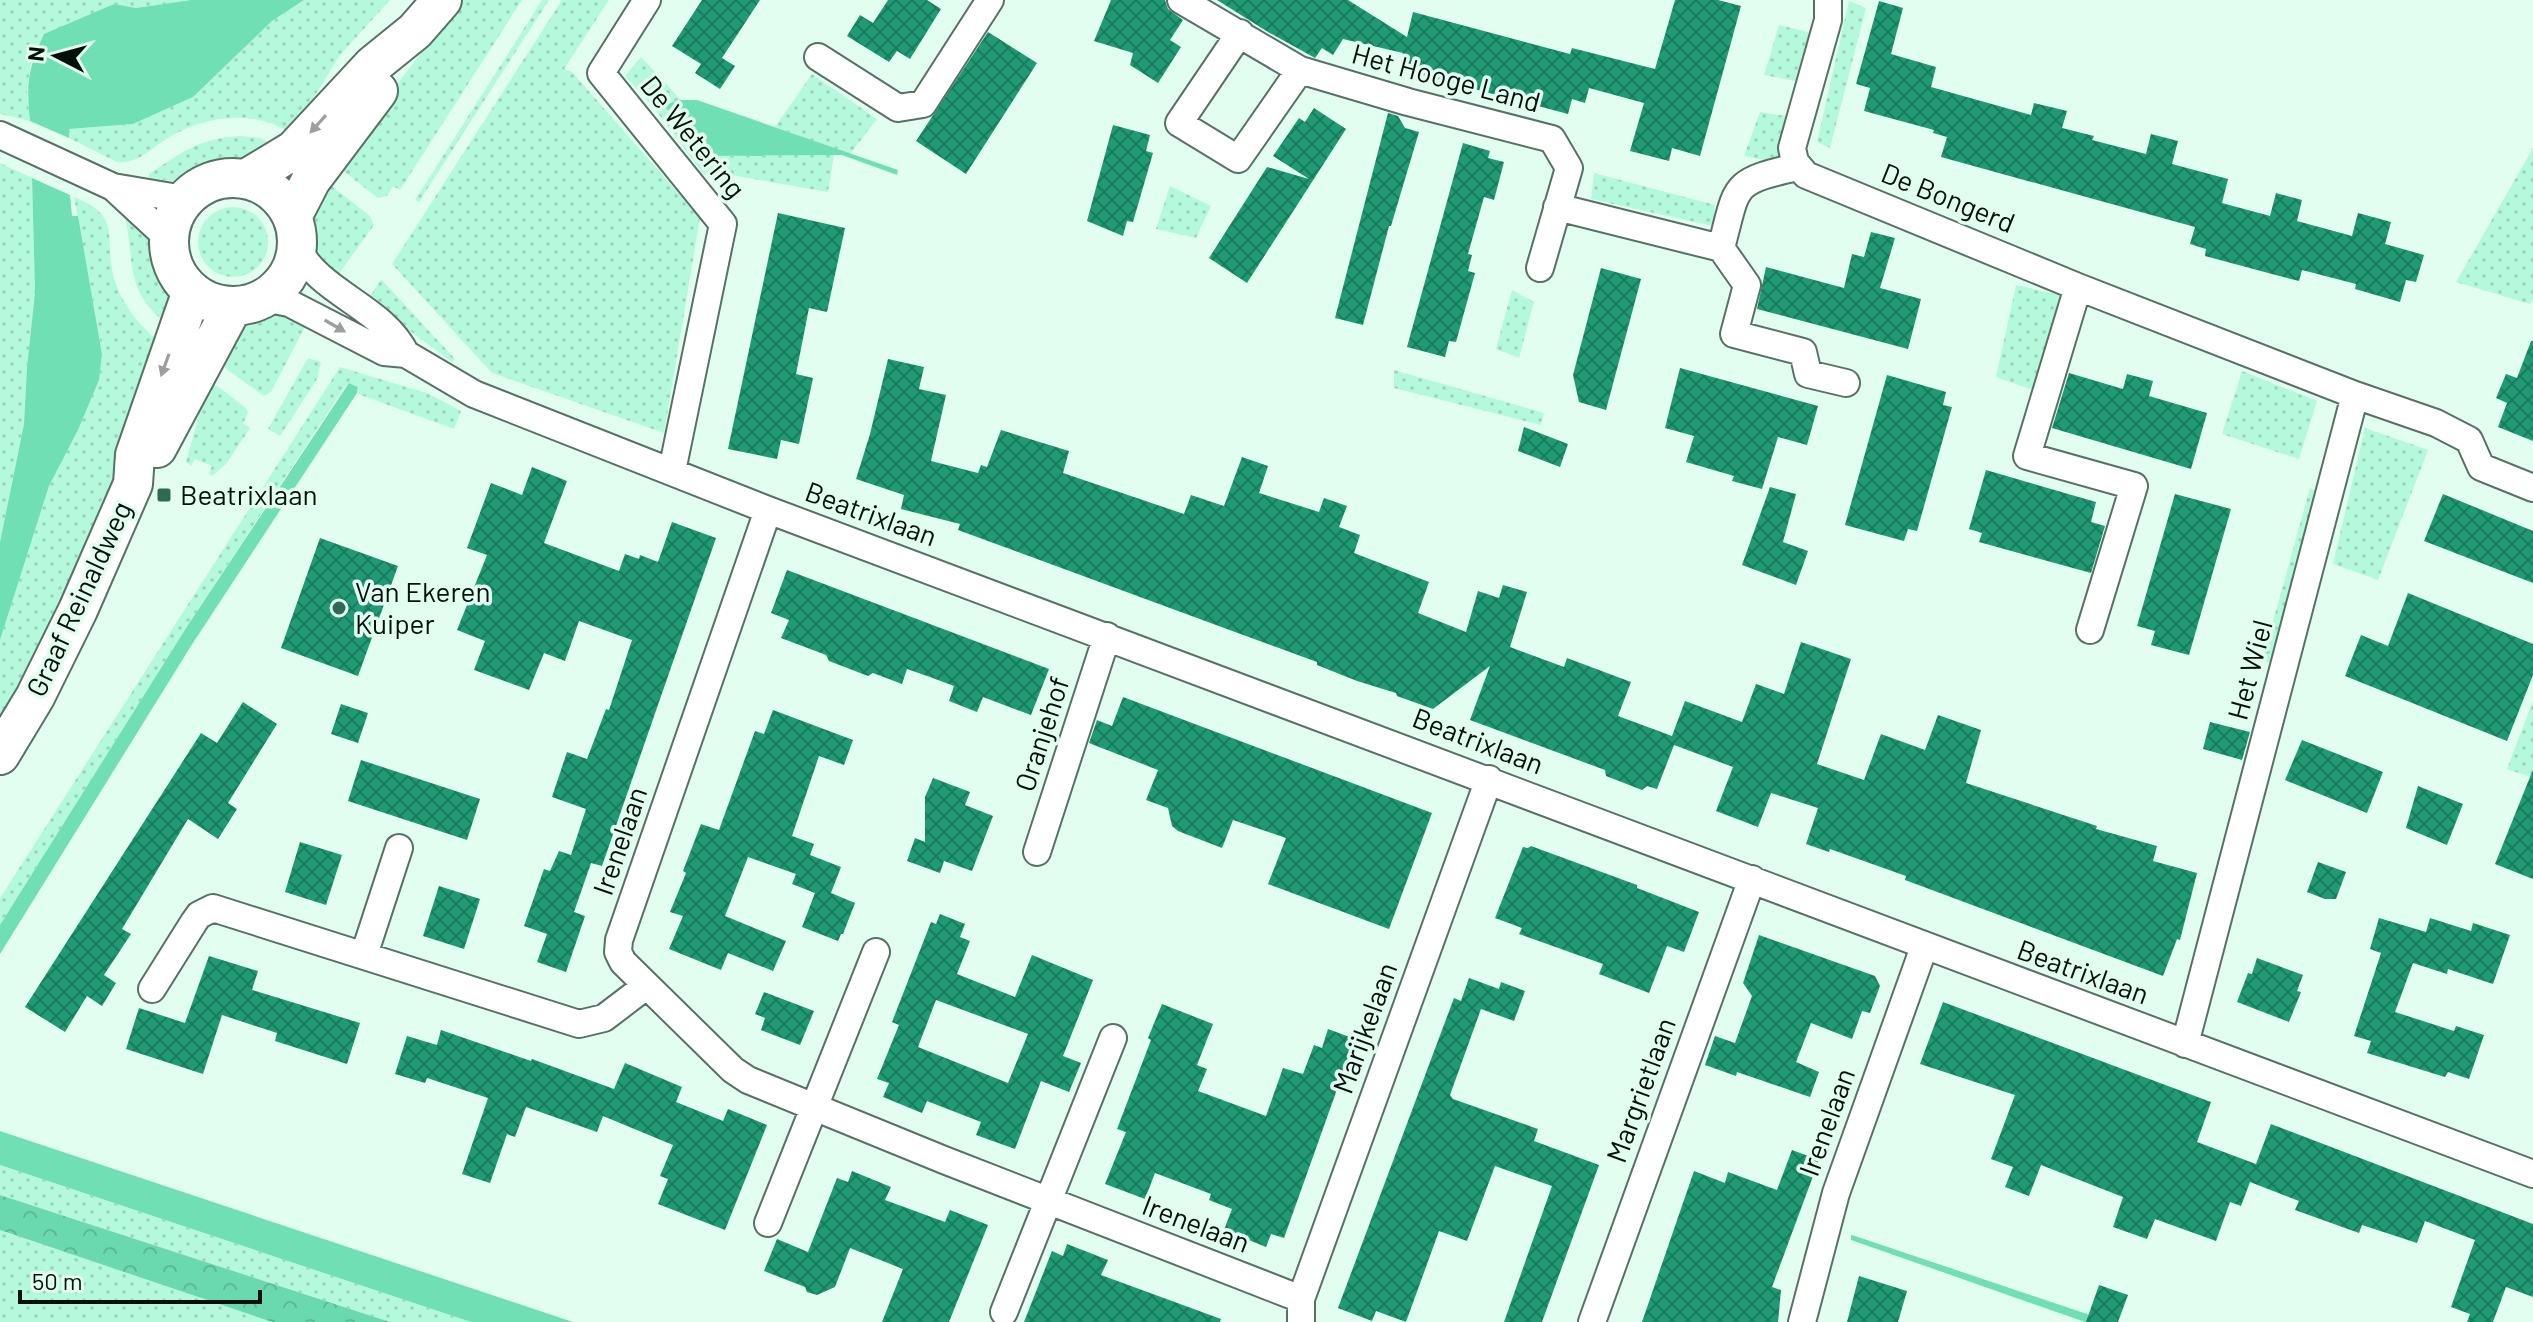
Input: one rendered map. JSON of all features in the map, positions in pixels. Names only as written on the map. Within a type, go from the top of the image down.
[{"type":"main road","points":[[246,179],[294,150],[373,65],[415,31],[442,0]]},
{"type":"main road","points":[[294,232],[279,196],[269,188],[246,179],[224,178],[209,182],[184,199],[173,218],[168,238],[172,264],[180,279],[192,291],[215,304],[248,302],[276,289],[294,263],[294,232],[311,180],[405,54],[415,31]]},
{"type":"main road","name":"Graaf Reinaldweg","points":[[0,755],[35,697],[78,610],[133,484],[135,455],[192,291]]},
{"type":"main road","name":"Graaf Reinaldweg","points":[[133,484],[145,473],[179,404],[248,302]]},
{"type":"street","name":"De Wetering","points":[[647,0],[601,73],[723,224],[672,471]]},
{"type":"street","points":[[818,57],[898,108],[923,104],[990,0]]},
{"type":"street","name":"Het Hooge Land","points":[[1181,0],[1300,70],[1552,139],[1569,168],[1540,268]]},
{"type":"street","points":[[1721,248],[1736,192],[1742,184],[1750,179],[1797,167],[1793,156],[1794,140],[1828,20],[1828,0]]},
{"type":"street","points":[[1240,33],[1179,123],[1238,159],[1300,70]]},
{"type":"street","points":[[3,136],[108,184],[184,199]]},
{"type":"street","name":"De Bongerd","points":[[1797,167],[1820,182],[2355,395]]},
{"type":"street","points":[[108,184],[168,238]]},
{"type":"street","points":[[1557,207],[1721,248],[1747,285],[1734,334],[1803,352],[1808,374],[1846,383]]},
{"type":"street","name":"Beatrixlaan","points":[[294,232],[312,271],[398,337],[406,354]]},
{"type":"street","points":[[2078,287],[2027,456],[2134,486],[2090,630]]},
{"type":"street","name":"Beatrixlaan","points":[[248,302],[289,303],[384,352],[406,354],[474,394],[768,510],[2533,1174]]},
{"type":"street","points":[[2355,395],[2436,423],[2469,440],[2481,467],[2533,488]]},
{"type":"street","name":"Het Wiel","points":[[2185,1044],[2355,395]]},
{"type":"street","name":"Irenelaan","points":[[768,510],[619,940],[618,952],[623,962],[733,1070],[748,1080],[1047,1200],[1301,1310]]},
{"type":"street","name":"Oranjehof","points":[[1037,852],[1107,636]]},
{"type":"street","name":"Marijkelaan","points":[[1301,1310],[1489,779]]},
{"type":"street","points":[[364,955],[399,848]]},
{"type":"street","name":"Margrietlaan","points":[[1592,1322],[1752,879]]},
{"type":"street","points":[[152,989],[199,915],[213,908],[579,1024],[604,1018],[646,986]]},
{"type":"street","name":"Irenelaan","points":[[1802,1322],[1836,1193],[1924,947]]},
{"type":"street","points":[[768,1223],[876,952]]},
{"type":"street","points":[[1004,1312],[1113,1038]]},
{"type":"shaded area","points":[[0,0],[191,0],[136,8],[113,4],[31,63],[27,89],[30,121],[0,114]]},
{"type":"shaded area","points":[[191,0],[304,0],[272,21],[193,97],[133,124],[69,129],[69,138],[30,121],[30,76],[44,34],[114,4],[136,8]]},
{"type":"shaded area","points":[[304,0],[390,0],[340,55],[306,110],[287,131],[272,124],[240,118],[207,121],[176,133],[141,156],[124,162],[117,162],[69,138],[69,129],[133,124],[193,97],[272,21]]},
{"type":"shaded area","points":[[462,0],[522,0],[400,190],[393,186],[387,196],[378,198],[342,170],[343,154]]},
{"type":"shaded area","points":[[542,0],[549,0],[419,202],[415,200]]},
{"type":"shaded area","points":[[562,0],[609,0],[564,69],[572,72],[700,218],[664,433],[492,373],[392,264]]},
{"type":"shaded area","points":[[1849,1],[1866,8],[1830,148],[1817,142]]},
{"type":"shaded area","points":[[1779,25],[1812,33],[1795,81],[1764,75]]},
{"type":"shaded area","points":[[641,57],[681,100],[710,156],[834,155],[828,192],[714,172],[704,175],[654,108],[625,76]]},
{"type":"shaded area","points":[[812,74],[877,119],[850,154],[775,127]]},
{"type":"shaded area","points":[[677,100],[697,100],[898,170],[897,175],[842,155],[707,156],[665,106]]},
{"type":"shaded area","points":[[1760,112],[1792,117],[1780,163],[1744,156]]},
{"type":"shaded area","points":[[240,136],[260,138],[280,149],[244,166],[219,167],[174,181],[149,178],[149,174],[191,148],[212,140]]},
{"type":"shaded area","points":[[2533,148],[2533,300],[2530,304],[2456,282]]},
{"type":"shaded area","points":[[0,163],[32,178],[35,292],[24,424],[0,542]]},
{"type":"shaded area","points":[[1594,173],[1715,205],[1713,226],[1591,199]]},
{"type":"shaded area","points":[[32,178],[70,195],[72,216],[78,216],[102,354],[99,380],[49,486],[0,640],[0,542],[24,424],[35,292]]},
{"type":"shaded area","points":[[324,180],[369,215],[374,225],[336,278],[322,264],[311,245],[311,216]]},
{"type":"shaded area","points":[[1170,186],[1211,206],[1196,238],[1156,229]]},
{"type":"shaded area","points":[[74,197],[100,212],[106,221],[117,287],[130,312],[156,339],[113,489],[57,622],[0,727],[0,640],[49,486],[78,430],[99,379],[102,353]]},
{"type":"shaded area","points":[[233,207],[252,213],[262,223],[268,242],[262,261],[252,271],[233,277],[214,271],[204,261],[198,242],[204,223],[214,213]]},
{"type":"shaded area","points":[[127,215],[151,238],[171,299],[169,326],[154,313],[138,288]]},
{"type":"shaded area","points":[[381,279],[455,359],[452,362],[368,300]]},
{"type":"shaded area","points":[[2016,285],[2060,295],[2035,391],[1996,377]]},
{"type":"shaded area","points":[[1512,290],[1534,302],[1519,358],[1496,349]]},
{"type":"shaded area","points":[[270,314],[282,314],[307,323],[271,392],[264,396],[214,360],[242,323]]},
{"type":"shaded area","points":[[308,358],[321,362],[317,379],[280,436],[268,429]]},
{"type":"shaded area","points":[[340,367],[427,393],[461,411],[454,429],[358,394],[345,386],[188,625],[0,925],[0,898]]},
{"type":"shaded area","points":[[1394,370],[1544,413],[1541,425],[1394,388]]},
{"type":"shaded area","points":[[2242,371],[2317,401],[2299,459],[2222,434]]},
{"type":"shaded area","points":[[212,382],[246,408],[248,413],[243,423],[250,428],[226,464],[212,476],[209,474],[212,466],[195,459],[191,466],[186,462],[205,393]]},
{"type":"shaded area","points":[[349,383],[357,387],[357,393],[191,646],[0,954],[0,925],[188,625]]},
{"type":"shaded area","points":[[2365,428],[2428,450],[2378,580],[2333,564]]},
{"type":"shaded area","points":[[2310,488],[2319,493],[2272,663],[2262,661]]},
{"type":"shaded area","points":[[2533,701],[2533,778],[2507,769]]},
{"type":"shaded area","points":[[0,1131],[573,1322],[471,1322],[0,1165]]},
{"type":"shaded area","points":[[0,1165],[471,1322],[390,1322],[0,1195]]},
{"type":"shaded area","points":[[0,1230],[272,1322],[0,1322]]},
{"type":"shaded area","points":[[1851,1235],[2111,1322],[2085,1322],[1851,1240]]},
{"type":"green space","points":[[0,1195],[390,1322],[272,1322],[0,1230]]},
{"type":"building","points":[[702,0],[760,0],[722,58],[735,66],[720,89],[695,73],[701,64],[672,46]]},
{"type":"building","points":[[888,0],[927,0],[941,9],[910,59],[897,51],[889,62],[847,36],[860,15],[873,23]]},
{"type":"building","points":[[1111,0],[1165,0],[1168,9],[1183,20],[1170,40],[1181,47],[1158,83],[1130,65],[1133,53],[1094,41]]},
{"type":"building","points":[[1217,0],[1348,0],[1407,37],[1413,12],[1570,54],[1572,48],[1655,69],[1675,0],[1718,0],[1741,6],[1700,156],[1672,148],[1669,161],[1630,151],[1644,103],[1589,88],[1585,103],[1572,99],[1568,114],[1399,69],[1403,53],[1343,39],[1333,55],[1322,48],[1315,58]]},
{"type":"building","points":[[1879,1],[1903,8],[1891,54],[1936,67],[1931,87],[2031,115],[2034,103],[2067,111],[2062,128],[2094,136],[2092,140],[2146,154],[2151,134],[2178,141],[2172,164],[2228,179],[2222,203],[2270,216],[2276,193],[2302,200],[2297,221],[2352,236],[2358,213],[2391,222],[2385,244],[2424,255],[2416,282],[2406,280],[2400,302],[2355,289],[2356,284],[2302,270],[2299,281],[2272,274],[2205,256],[2206,249],[2190,244],[2195,227],[1941,157],[1947,137],[1933,133],[1934,130],[1864,111],[1870,88],[1856,84]]},
{"type":"building","points":[[988,32],[1037,63],[966,174],[916,141]]},
{"type":"building","points":[[1314,108],[1346,129],[1247,283],[1209,258],[1267,167],[1309,179],[1273,156],[1299,118],[1305,122]]},
{"type":"building","points":[[1388,113],[1398,116],[1405,128],[1419,132],[1389,226],[1363,325],[1335,318]]},
{"type":"building","points":[[1113,125],[1150,135],[1146,151],[1153,153],[1133,222],[1127,221],[1123,236],[1087,221]]},
{"type":"building","points":[[1463,143],[1490,151],[1488,158],[1504,162],[1494,200],[1484,197],[1468,254],[1472,255],[1468,271],[1475,273],[1456,342],[1449,341],[1445,357],[1407,347]]},
{"type":"building","points":[[778,213],[845,228],[827,312],[809,308],[796,374],[813,378],[799,444],[781,440],[777,459],[728,449]]},
{"type":"building","points":[[1871,232],[1895,238],[1880,288],[1921,299],[1908,349],[1757,309],[1766,267],[1844,288],[1852,254],[1864,257]]},
{"type":"building","points":[[1601,268],[1641,279],[1606,410],[1579,402],[1573,375]]},
{"type":"building","points":[[2531,341],[2533,441],[2498,427],[2507,403],[2496,398],[2506,374],[2517,378]]},
{"type":"building","points":[[888,359],[924,367],[919,389],[946,395],[931,461],[978,473],[981,465],[987,467],[1001,430],[1069,451],[1063,473],[1184,514],[1191,495],[1224,506],[1242,457],[1268,466],[1259,493],[1319,512],[1324,498],[1347,506],[1339,527],[1360,535],[1354,553],[1429,582],[1418,613],[1466,632],[1478,591],[1499,598],[1503,585],[1527,592],[1510,647],[1564,667],[1567,658],[1631,682],[1618,716],[1672,736],[1685,701],[1742,722],[1756,684],[1784,694],[1801,642],[1851,659],[1817,764],[1864,780],[1881,734],[1925,750],[1938,715],[1981,730],[1966,783],[2097,826],[2096,829],[2157,846],[2153,861],[2197,873],[2180,940],[2177,939],[2163,976],[1905,880],[1906,876],[1830,849],[1829,852],[1806,844],[1818,808],[1771,793],[1758,827],[1716,811],[1733,767],[1674,745],[1657,789],[1647,786],[1642,790],[1606,776],[1605,770],[1470,720],[1490,666],[1433,709],[1317,665],[1317,662],[958,530],[960,524],[901,509],[904,495],[856,479]]},
{"type":"building","points":[[1680,368],[1818,406],[1807,445],[1778,437],[1762,489],[1732,481],[1734,476],[1686,462],[1694,436],[1665,428]]},
{"type":"building","points":[[2069,373],[2123,389],[2127,374],[2153,381],[2149,396],[2207,413],[2191,469],[2052,428]]},
{"type":"building","points":[[1887,375],[1946,392],[1943,405],[1952,407],[1917,531],[1908,529],[1904,541],[1845,525]]},
{"type":"building","points":[[1524,427],[1568,444],[1560,467],[1518,451]]},
{"type":"building","points":[[532,467],[567,481],[544,543],[619,571],[625,554],[639,559],[640,555],[658,562],[672,522],[716,538],[602,866],[591,863],[574,912],[585,916],[566,972],[537,962],[547,934],[524,926],[544,869],[550,871],[559,851],[571,855],[586,809],[552,797],[567,752],[587,759],[606,709],[609,710],[632,640],[579,621],[565,661],[544,653],[529,690],[474,670],[485,641],[457,630],[487,555],[467,548],[491,483],[522,495]]},
{"type":"building","points":[[1986,470],[2096,502],[2091,522],[2105,526],[2091,573],[1979,542],[1982,533],[1969,529]]},
{"type":"building","points":[[1770,487],[1796,494],[1783,542],[1808,551],[1796,585],[1742,565]]},
{"type":"building","points":[[2175,494],[2231,509],[2189,655],[2151,645],[2155,631],[2137,626]]},
{"type":"building","points":[[2443,494],[2533,531],[2533,583],[2424,541]]},
{"type":"building","points":[[320,538],[398,566],[358,676],[281,648]]},
{"type":"building","points":[[787,570],[1049,669],[1031,715],[983,697],[977,712],[949,701],[954,686],[907,669],[902,684],[873,673],[868,676],[829,661],[826,655],[781,638],[789,620],[771,613]]},
{"type":"building","points":[[2408,593],[2533,644],[2533,675],[2507,741],[2345,676],[2361,635],[2388,646]]},
{"type":"building","points":[[1123,697],[1432,813],[1389,929],[1268,884],[1286,838],[1233,820],[1222,848],[1172,826],[1168,808],[1146,800],[1158,770],[1089,743],[1097,720],[1112,726]]},
{"type":"building","points":[[243,702],[277,724],[228,803],[237,809],[218,839],[188,819],[122,929],[131,934],[104,975],[116,983],[102,1006],[87,996],[65,1032],[25,1007],[201,733],[217,743]]},
{"type":"building","points":[[341,704],[368,713],[358,743],[331,734]]},
{"type":"building","points":[[773,710],[853,740],[844,765],[819,756],[792,836],[814,844],[810,855],[841,867],[831,893],[855,903],[838,941],[802,927],[815,893],[792,884],[796,874],[748,857],[725,916],[786,941],[773,971],[728,953],[721,970],[669,949],[683,916],[670,912],[701,824],[719,830],[755,731],[764,734]]},
{"type":"building","points":[[2210,722],[2250,732],[2242,760],[2203,749]]},
{"type":"building","points":[[2302,740],[2383,772],[2367,813],[2285,780]]},
{"type":"building","points":[[361,760],[480,799],[467,840],[348,801]]},
{"type":"building","points":[[2533,772],[2533,879],[2495,864]]},
{"type":"building","points":[[933,778],[970,792],[965,805],[993,816],[972,871],[944,861],[940,873],[907,861],[915,838],[925,842],[925,797]]},
{"type":"building","points":[[2418,786],[2463,804],[2447,845],[2406,828]]},
{"type":"building","points":[[300,842],[342,855],[326,905],[285,892]]},
{"type":"building","points":[[1531,846],[1637,885],[1637,888],[1699,912],[1684,952],[1667,946],[1649,993],[1599,974],[1603,964],[1519,934],[1522,928],[1495,918],[1523,847]]},
{"type":"building","points":[[2318,862],[2346,872],[2336,899],[2325,899],[2307,892]]},
{"type":"building","points":[[439,886],[480,899],[464,949],[423,936]]},
{"type":"building","points":[[940,914],[965,924],[960,937],[970,941],[957,974],[1015,997],[1032,955],[1093,980],[1063,1056],[1081,1063],[1069,1092],[1041,1081],[1015,1149],[976,1135],[981,1122],[927,1101],[922,1113],[883,1097],[889,1083],[877,1079],[899,1025],[892,1022],[931,922],[936,924]],"holes":[[[936,1000],[1028,1034],[1008,1083],[918,1047]]]},
{"type":"building","points":[[2379,918],[2426,932],[2430,918],[2471,931],[2473,923],[2510,935],[2493,984],[2448,969],[2447,974],[2413,963],[2395,1012],[2454,1031],[2456,1026],[2484,1035],[2469,1079],[2448,1072],[2445,1077],[2367,1053],[2371,1041],[2354,1036],[2381,953],[2370,949]]},
{"type":"building","points":[[1759,935],[1875,976],[1880,986],[1870,1013],[1862,1011],[1852,1039],[1811,1023],[1796,1062],[1819,1072],[1810,1097],[1737,1072],[1736,1076],[1705,1065],[1715,1036],[1735,1043],[1752,996],[1743,983]]},
{"type":"building","points":[[209,956],[258,971],[252,990],[360,1023],[347,1064],[275,1041],[277,1033],[222,1015],[203,1074],[126,1049],[139,1008],[185,1023]]},
{"type":"building","points":[[2257,958],[2303,975],[2297,991],[2301,992],[2289,1022],[2237,1002]]},
{"type":"building","points":[[1469,978],[1499,989],[1501,982],[1525,991],[1514,1021],[1481,1009],[1450,1095],[1453,1099],[1538,1129],[1534,1141],[1599,1165],[1542,1322],[1504,1322],[1552,1186],[1495,1166],[1467,1241],[1439,1231],[1406,1322],[1376,1311],[1372,1321],[1338,1308],[1454,998],[1461,1001]]},
{"type":"building","points":[[764,992],[814,1011],[800,1045],[761,1030],[765,1018],[755,1014]]},
{"type":"building","points":[[1943,1002],[2211,1102],[2197,1142],[2256,1164],[2271,1124],[2533,1224],[2533,1297],[2506,1287],[2493,1322],[2467,1322],[2470,1314],[2451,1307],[2475,1240],[2425,1221],[2417,1243],[2362,1225],[2359,1233],[2295,1210],[2299,1201],[2250,1182],[2241,1206],[2230,1202],[2216,1241],[2155,1219],[2147,1239],[2113,1227],[2123,1197],[2041,1165],[2029,1196],[2005,1187],[2013,1167],[1991,1159],[2015,1095],[1920,1064]]},
{"type":"building","points":[[1162,1004],[1213,1024],[1197,1065],[1207,1069],[1198,1091],[1266,1116],[1283,1068],[1303,1074],[1314,1045],[1322,1048],[1328,1029],[1355,1039],[1284,1238],[1271,1234],[1266,1247],[1224,1230],[1232,1209],[1209,1200],[1211,1194],[1155,1173],[1145,1199],[1105,1184],[1126,1132],[1117,1129]]},
{"type":"building","points":[[441,1030],[614,1089],[625,1063],[682,1087],[676,1102],[723,1121],[728,1109],[767,1125],[725,1230],[658,1204],[668,1179],[660,1176],[673,1145],[603,1116],[597,1132],[526,1107],[515,1137],[507,1134],[490,1183],[462,1174],[488,1098],[427,1078],[425,1083],[395,1074],[407,1036],[437,1045]]},
{"type":"building","points":[[1792,1150],[1819,1160],[1772,1287],[1781,1290],[1778,1322],[1642,1322],[1694,1171],[1725,1183],[1728,1172],[1777,1190]]},
{"type":"building","points":[[852,1171],[891,1187],[885,1200],[945,1222],[950,1210],[988,1225],[949,1322],[882,1322],[903,1269],[850,1248],[835,1287],[817,1295],[764,1271],[777,1239],[808,1252],[837,1178],[848,1182]]},
{"type":"building","points":[[1067,1244],[1108,1260],[1101,1275],[1221,1319],[1220,1322],[1024,1322],[1052,1251],[1063,1256]]},
{"type":"building","points":[[1859,1276],[1907,1291],[1898,1322],[1847,1322]]},
{"type":"building","points":[[2099,1285],[2128,1295],[2118,1322],[2086,1322]]},
{"type":"place","name":"Beatrixlaan","points":[[164,495]]},
{"type":"place","name":"Van Ekeren Kuiper","points":[[339,608]]}]
